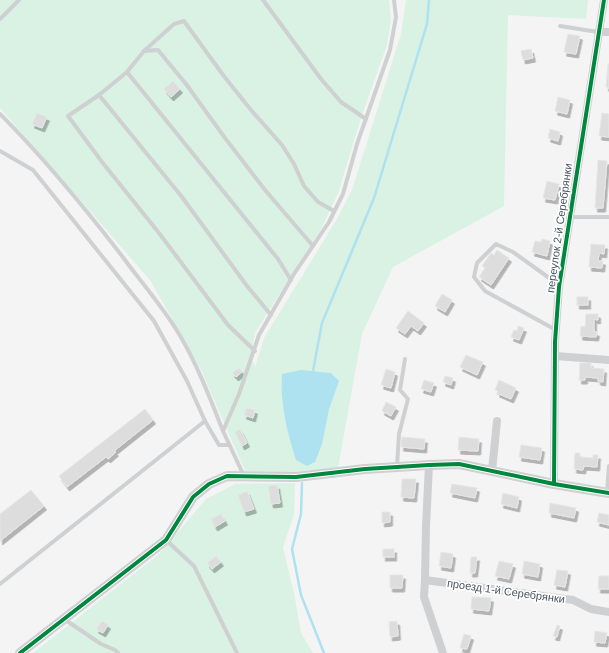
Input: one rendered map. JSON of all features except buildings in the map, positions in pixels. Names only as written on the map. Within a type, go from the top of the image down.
[{"type":"street","name":"переулок 2-й Серебрянки","points":[[554,484],[555,356],[559,285],[604,0]]},
{"type":"street","points":[[598,32],[609,32]]},
{"type":"street","points":[[555,356],[609,360]]},
{"type":"street","points":[[492,471],[497,421]]},
{"type":"street","points":[[20,653],[166,540],[193,497],[208,484],[227,476],[296,477],[365,469],[459,464],[554,484],[608,493]]},
{"type":"street","points":[[430,465],[426,526],[424,597],[443,653]]},
{"type":"street","name":"проезд 1-й Серебрянки","points":[[425,580],[573,600],[590,609],[609,612]]},
{"type":"lane","points":[[0,19],[19,0]]},
{"type":"lane","points":[[263,0],[321,79],[341,102],[366,119]]},
{"type":"lane","points":[[222,431],[239,394],[260,335],[291,280],[329,222],[343,194],[366,119],[390,50],[396,17],[394,0]]},
{"type":"lane","points":[[255,350],[228,325],[68,116],[100,96],[127,72],[144,51],[174,24],[184,21],[251,110],[282,145],[294,164],[304,186],[318,202],[334,211]]},
{"type":"lane","points":[[560,26],[598,32]]},
{"type":"lane","points":[[144,51],[158,50],[186,84],[256,179],[313,246]]},
{"type":"lane","points":[[127,72],[278,259],[291,280]]},
{"type":"lane","points":[[100,96],[182,197],[247,286],[271,315]]},
{"type":"lane","points":[[0,114],[27,141],[158,302],[179,334],[202,380],[222,431],[245,476]]},
{"type":"lane","points":[[0,150],[33,170],[154,321],[181,370],[205,421],[220,445],[229,445]]},
{"type":"lane","points":[[570,217],[609,217]]},
{"type":"lane","points":[[556,330],[485,291],[474,278],[477,263],[496,244],[513,252],[559,285]]},
{"type":"lane","points":[[397,467],[399,434],[408,400],[400,390],[405,359]]},
{"type":"lane","points":[[0,584],[205,421]]},
{"type":"lane","points":[[608,493],[609,466]]},
{"type":"lane","points":[[166,540],[194,566],[238,653]]},
{"type":"lane","points":[[64,619],[101,644],[115,650],[118,653]]},
{"type":"green space","points":[[0,0],[389,0],[391,20],[387,45],[360,121],[339,191],[321,229],[255,333],[251,354],[255,367],[264,338],[337,219],[352,190],[401,34],[406,0],[588,0],[586,19],[508,15],[504,206],[393,267],[362,334],[338,468],[281,473],[246,473],[201,370],[150,280],[0,108]]},
{"type":"green space","points":[[295,483],[294,515],[283,547],[295,598],[301,633],[313,653],[33,653],[159,554],[206,499],[235,484]]},
{"type":"water","points":[[301,370],[331,373],[339,381],[329,409],[322,444],[315,462],[307,466],[296,460],[287,428],[282,396],[282,374]]},
{"type":"waterway","points":[[313,371],[322,323],[374,198],[427,24],[429,0]]},
{"type":"waterway","points":[[302,483],[301,514],[292,549],[301,595],[324,653]]},
{"type":"cycle path","points":[[554,484],[555,342],[559,287],[604,0]]},
{"type":"cycle path","points":[[20,653],[166,540],[193,497],[209,484],[227,476],[296,477],[365,469],[459,464],[554,484],[609,493]]}]
